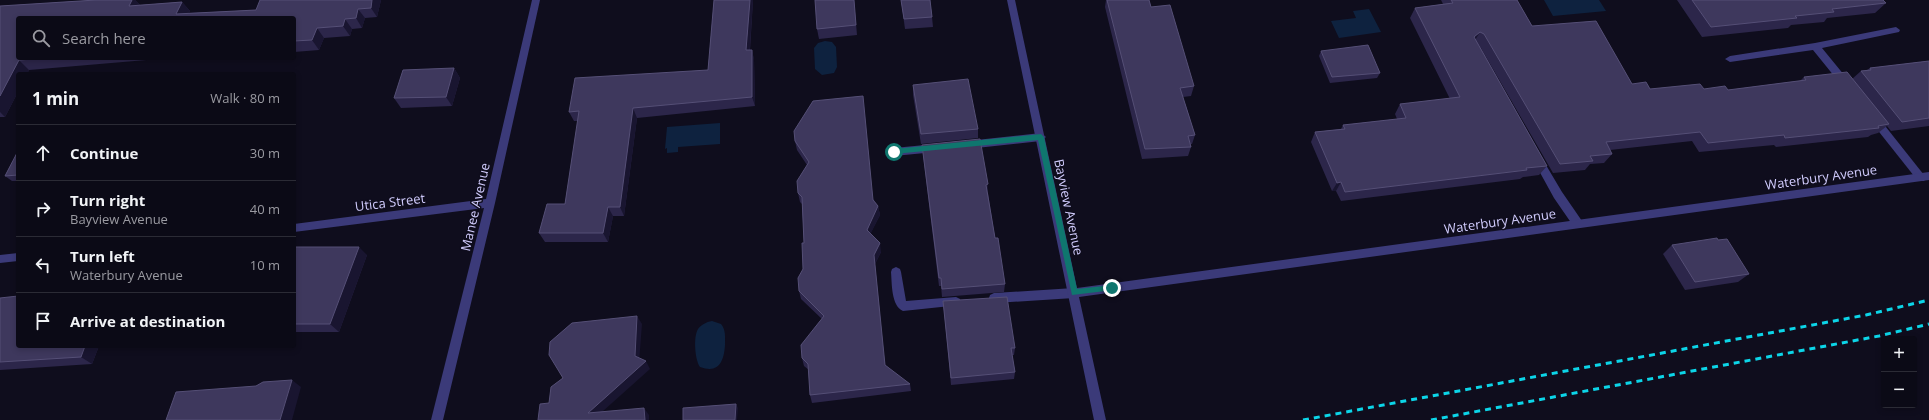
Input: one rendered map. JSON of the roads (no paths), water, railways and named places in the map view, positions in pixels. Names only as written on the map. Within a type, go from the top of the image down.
[{"type":"street","name":"Manee Avenue","points":[[437,420],[490,203],[536,0]]},
{"type":"street","name":"Bayview Avenue","points":[[1011,0],[1100,420]]},
{"type":"street","points":[[1730,59],[1815,46],[1896,30]]},
{"type":"street","points":[[1815,46],[1854,94]]},
{"type":"street","points":[[1868,112],[1925,177]]},
{"type":"street","points":[[958,146],[1041,137]]},
{"type":"street","points":[[894,152],[942,147]]},
{"type":"street","points":[[1531,148],[1558,195],[1578,224]]},
{"type":"street","name":"Waterbury Avenue","points":[[980,300],[1074,293],[1925,177]]},
{"type":"street","name":"Utica Street","points":[[296,228],[490,203]]},
{"type":"street","points":[[0,259],[16,257]]},
{"type":"street","points":[[896,272],[900,302],[903,306],[964,301]]},
{"type":"water","points":[[1544,0],[1599,0],[1606,11],[1553,16]]},
{"type":"water","points":[[1369,9],[1381,32],[1339,38],[1331,21],[1356,18],[1353,11]]},
{"type":"water","points":[[825,41],[832,42],[836,47],[837,67],[834,73],[822,75],[815,69],[814,48],[818,43]]},
{"type":"water","points":[[720,123],[720,144],[678,147],[678,152],[667,153],[667,148],[665,149],[667,127]]},
{"type":"water","points":[[712,321],[721,324],[724,329],[725,345],[722,361],[719,365],[712,369],[706,369],[700,367],[698,364],[695,348],[696,333],[702,325]]},
{"type":"railway","points":[[1303,420],[1866,315],[1929,300]]},
{"type":"railway","points":[[1431,420],[1879,336],[1929,324]]}]
